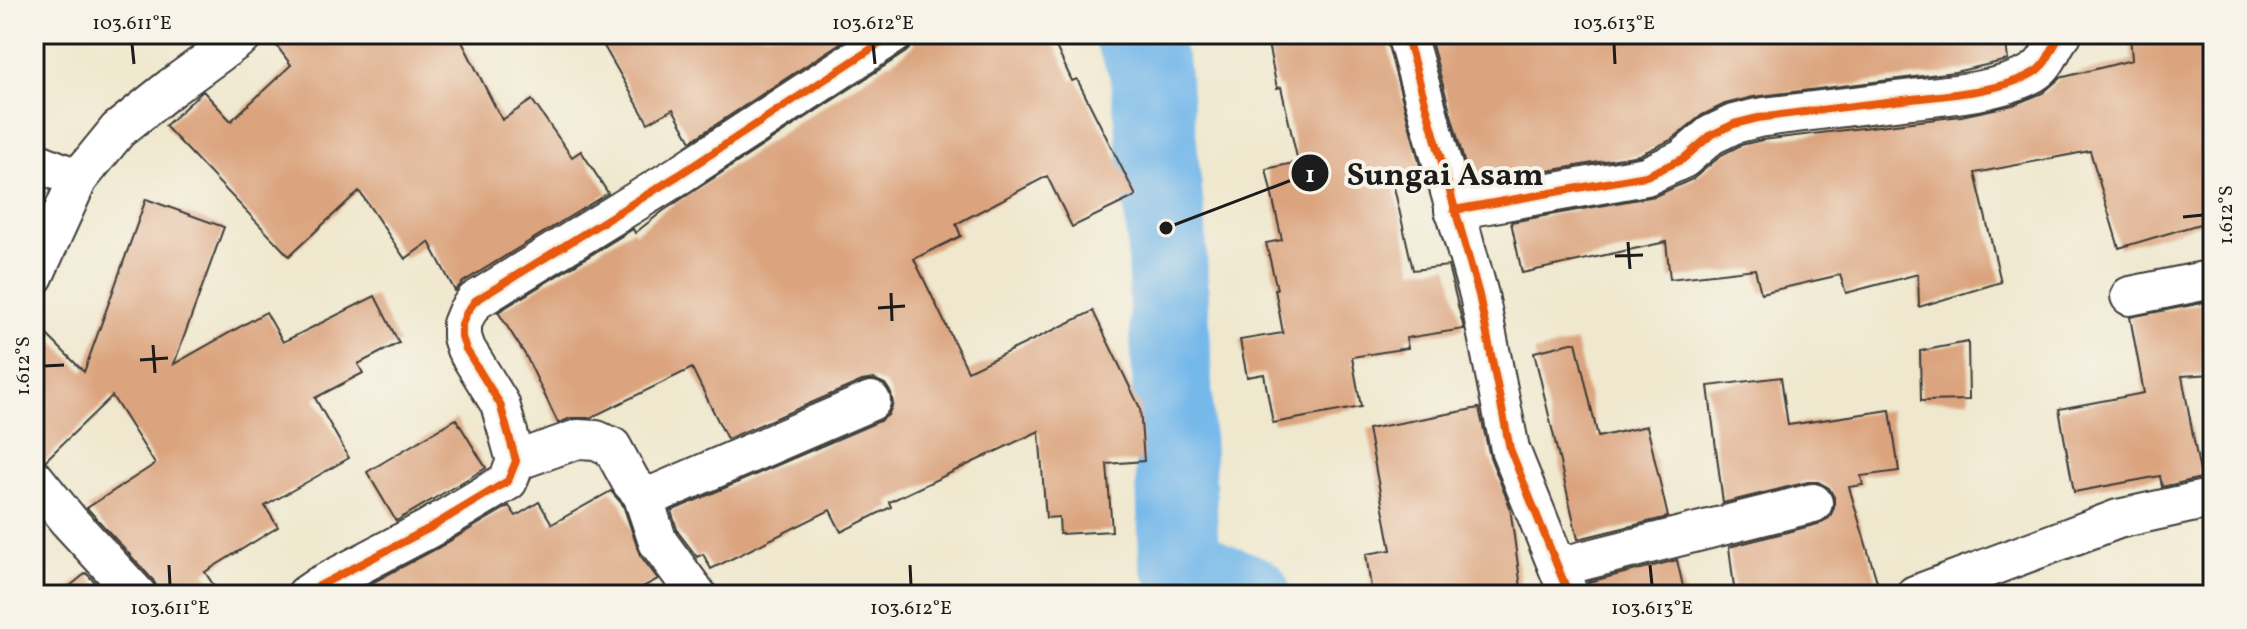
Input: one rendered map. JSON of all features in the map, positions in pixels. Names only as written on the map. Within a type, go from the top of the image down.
[{"type":"street","points":[[34,276],[78,179],[118,130],[245,34]]},
{"type":"street","points":[[306,595],[428,529],[508,481],[516,461],[500,404],[466,349],[462,337],[462,324],[475,301],[679,175],[894,34]]},
{"type":"street","points":[[1406,34],[1479,295],[1510,449],[1564,581],[1813,503]]},
{"type":"street","points":[[1454,210],[1646,176],[1683,159],[1711,135],[1734,124],[1758,118],[1964,93],[2009,82],[2035,73],[2048,59],[2062,34]]},
{"type":"street","points":[[34,161],[78,179]]},
{"type":"street","points":[[2130,296],[2213,279]]},
{"type":"street","points":[[642,494],[656,494],[871,401]]},
{"type":"street","points":[[516,461],[578,439],[596,440],[612,447],[631,482],[642,494],[658,542],[697,595]]},
{"type":"street","points":[[34,478],[137,595]]},
{"type":"street","points":[[1915,595],[2118,519],[2213,498]]},
{"type":"building","points":[[268,34],[458,34],[502,120],[532,100],[572,157],[581,151],[608,193],[463,282],[455,291],[429,242],[405,259],[359,191],[289,256],[165,126],[203,91],[231,121],[291,65]]},
{"type":"building","points":[[597,34],[854,34],[691,141],[673,109],[648,123]]},
{"type":"building","points":[[916,34],[1050,34],[1072,81],[1077,79],[1136,196],[1072,227],[1047,176],[956,224],[961,236],[914,259],[968,371],[1093,311],[1140,408],[1144,461],[1107,464],[1112,531],[1060,534],[1059,517],[1046,518],[1039,431],[889,502],[891,507],[841,532],[830,510],[711,569],[703,554],[697,557],[678,532],[671,511],[880,421],[888,415],[893,404],[885,384],[874,379],[862,381],[727,439],[692,368],[590,418],[571,418],[558,423],[526,356],[498,312],[633,229],[635,233],[663,211],[906,52],[913,45]]},
{"type":"building","points":[[1266,34],[1385,34],[1424,180],[1393,183],[1413,270],[1448,266],[1464,329],[1406,338],[1408,348],[1352,357],[1361,407],[1273,423],[1264,374],[1247,377],[1240,340],[1283,333],[1266,243],[1282,240],[1266,169],[1298,162],[1281,87],[1277,88]]},
{"type":"building","points":[[1429,34],[1897,34],[1898,42],[2005,34],[2008,60],[1955,72],[1753,97],[1725,104],[1702,115],[1671,140],[1639,155],[1502,179],[1500,172],[1468,176]]},
{"type":"building","points":[[2130,34],[2213,34],[2213,220],[2119,248],[2090,151],[1975,173],[2001,282],[1919,307],[1918,274],[1846,293],[1840,275],[1761,293],[1755,269],[1670,279],[1666,242],[1522,273],[1511,222],[1655,196],[1693,179],[1723,154],[1762,140],[1961,116],[2013,105],[2043,93],[2060,78],[2132,60]]},
{"type":"building","points":[[146,199],[224,227],[174,364],[266,312],[283,342],[375,296],[399,343],[358,364],[363,373],[315,398],[349,458],[265,506],[278,527],[205,572],[220,595],[158,595],[153,580],[87,508],[155,464],[112,396],[46,460],[34,457],[34,322],[84,372]]},
{"type":"building","points":[[2213,301],[2213,374],[2182,376],[2201,478],[2162,487],[2160,476],[2074,492],[2059,409],[2144,393],[2130,317]]},
{"type":"building","points":[[1576,342],[1598,437],[1647,426],[1668,517],[1578,539],[1534,352]]},
{"type":"building","points":[[1968,342],[1969,400],[1921,401],[1920,351]]},
{"type":"building","points":[[1781,377],[1788,425],[1890,410],[1899,471],[1861,476],[1863,485],[1849,487],[1881,595],[1735,595],[1729,547],[1818,524],[1829,518],[1834,508],[1834,497],[1829,488],[1818,482],[1723,503],[1708,386]]},
{"type":"building","points":[[1479,408],[1490,457],[1510,507],[1522,595],[1372,595],[1366,554],[1391,550],[1368,429]]},
{"type":"building","points":[[456,419],[486,468],[396,521],[367,472]]},
{"type":"building","points":[[611,491],[623,505],[640,555],[658,579],[628,595],[349,595],[509,506],[516,516],[539,502],[552,524]]},
{"type":"building","points":[[1677,560],[1685,595],[1592,595],[1588,582]]},
{"type":"building","points":[[86,573],[107,595],[59,595]]},
{"type":"waterway","points":[[1134,34],[1149,67],[1166,228],[1179,558],[1208,578],[1251,595]]},
{"type":"cycle path","points":[[306,595],[428,529],[508,481],[516,461],[500,404],[466,349],[462,337],[462,324],[475,301],[679,175],[894,34]]},
{"type":"cycle path","points":[[1406,34],[1479,295],[1510,449],[1569,595]]},
{"type":"cycle path","points":[[1454,210],[1646,176],[1683,159],[1711,135],[1734,124],[1758,118],[1958,94],[2006,84],[2038,69],[2062,34]]},
{"type":"place","name":"Sungai Asam","points":[[1166,228]]}]
